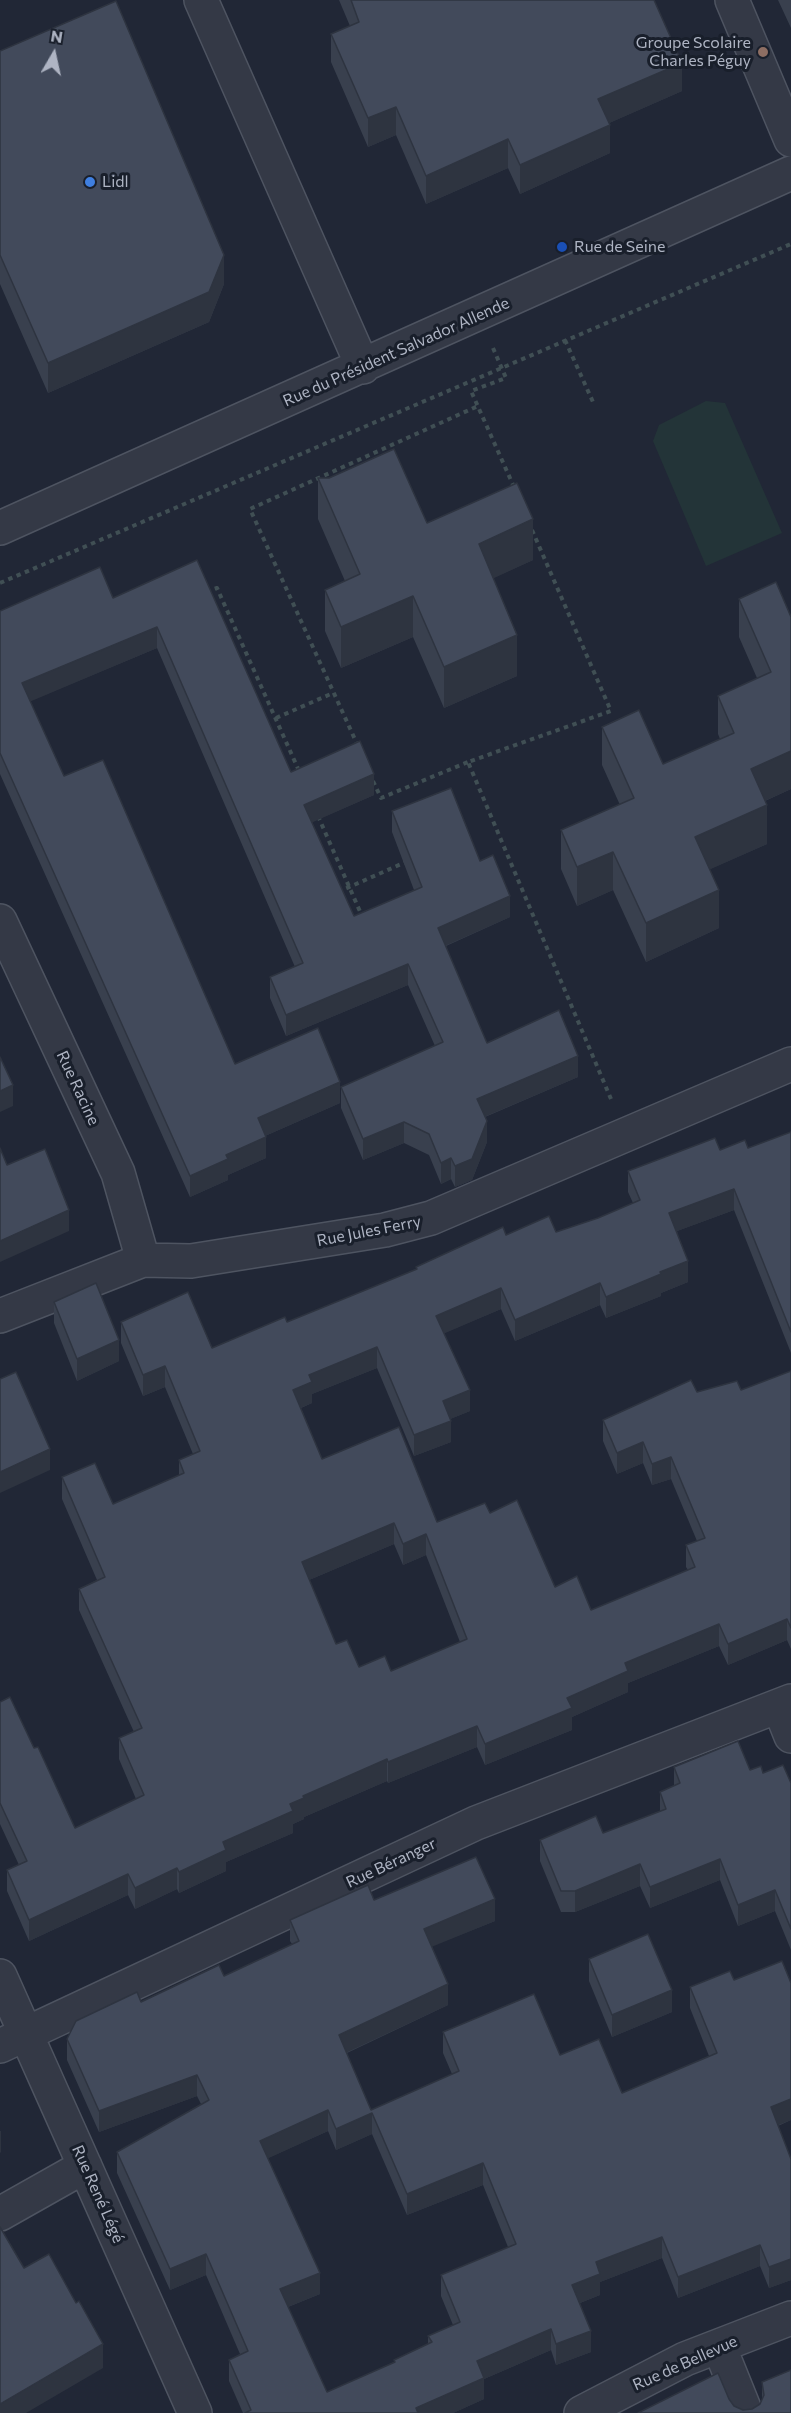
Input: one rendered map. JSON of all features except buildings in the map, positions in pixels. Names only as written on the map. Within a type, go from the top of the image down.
[{"type":"street","points":[[201,0],[363,367]]},
{"type":"street","points":[[732,0],[791,140]]},
{"type":"street","name":"Rue du Président Salvador Allende","points":[[0,528],[791,173]]},
{"type":"street","name":"Rue Racine","points":[[0,921],[118,1173],[143,1260]]},
{"type":"street","name":"Rue Jules Ferry","points":[[0,1316],[143,1260],[191,1261],[385,1230],[431,1218],[791,1064]]},
{"type":"street","points":[[785,1704],[791,1737]]},
{"type":"street","name":"Rue Béranger","points":[[13,2041],[476,1823],[785,1704]]},
{"type":"street","name":"Rue René Légé","points":[[0,1976],[13,2041],[85,2166],[195,2413]]},
{"type":"street","points":[[0,2214],[85,2166]]},
{"type":"street","name":"Rue de Bellevue","points":[[581,2413],[685,2360],[791,2318]]},
{"type":"street","points":[[719,2346],[746,2413]]},
{"type":"path","points":[[0,583],[501,366],[791,244]]},
{"type":"path","points":[[478,315],[507,378],[471,390],[516,493]]},
{"type":"path","points":[[565,340],[593,402]]},
{"type":"path","points":[[362,756],[250,509],[478,406]]},
{"type":"path","points":[[372,777],[381,798],[468,762],[611,711],[530,525]]},
{"type":"path","points":[[200,593],[217,588],[304,782]]},
{"type":"path","points":[[224,624],[232,621]]},
{"type":"path","points":[[240,660],[248,657]]},
{"type":"path","points":[[255,694],[263,690]]},
{"type":"path","points":[[276,718],[333,693]]},
{"type":"path","points":[[270,728],[279,725]]},
{"type":"path","points":[[284,759],[292,756]]},
{"type":"path","points":[[468,762],[627,1135]]},
{"type":"path","points":[[315,807],[363,919]]},
{"type":"path","points":[[313,827],[322,824]]},
{"type":"path","points":[[327,860],[336,857]]},
{"type":"path","points":[[332,894],[414,858]]},
{"type":"shaded area","points":[[706,401],[725,403],[782,533],[706,566],[653,441],[659,425]]},
{"type":"place","name":"Groupe Scolaire Charles Péguy","points":[[763,52]]},
{"type":"place","name":"Lidl","points":[[90,182]]},
{"type":"place","name":"Rue de Seine","points":[[562,247]]}]
